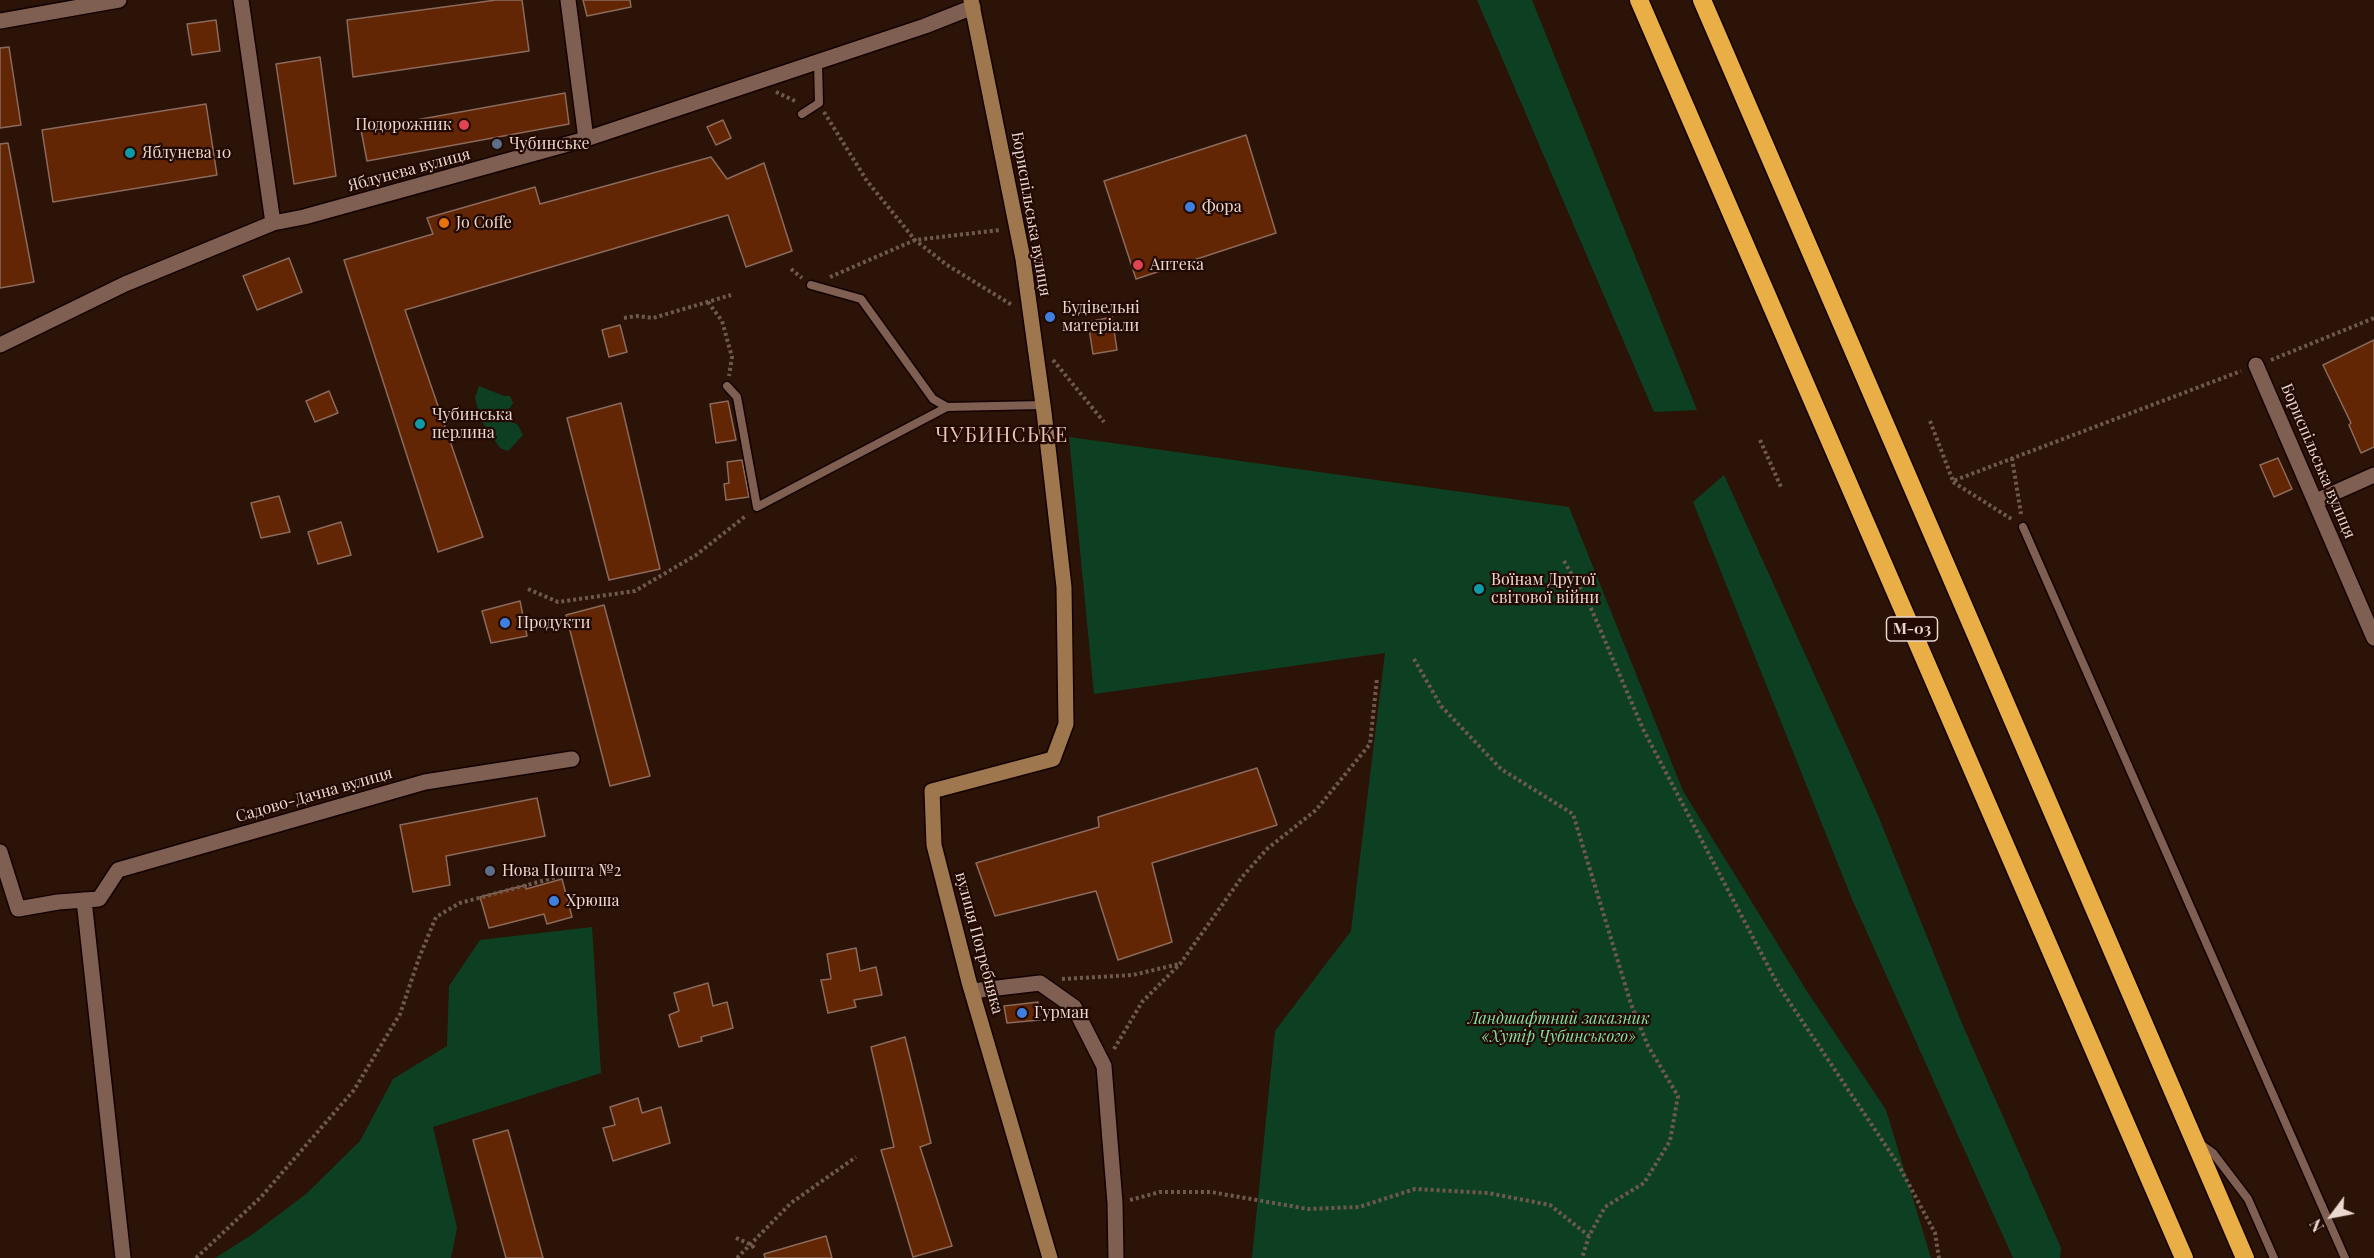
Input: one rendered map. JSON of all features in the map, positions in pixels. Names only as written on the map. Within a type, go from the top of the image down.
[{"type":"highway","name":"М-03","points":[[1639,0],[2184,1258]]},
{"type":"highway","points":[[1702,0],[2245,1258]]},
{"type":"street","points":[[0,21],[119,0]]},
{"type":"street","points":[[241,0],[273,223]]},
{"type":"street","points":[[568,0],[586,139]]},
{"type":"street","name":"Яблунева вулиця","points":[[0,345],[125,284],[273,223],[304,217],[586,139],[818,62],[972,3]]},
{"type":"street","name":"Бориспільська вулиця","points":[[972,3],[1017,228],[1043,405],[1064,586],[1066,724]]},
{"type":"street","name":"Бориспільська вулиця","points":[[2256,365],[2374,638]]},
{"type":"street","points":[[2316,501],[2374,475]]},
{"type":"street","name":"вулиця Погребняка","points":[[1050,1258],[972,991],[934,845],[932,791],[1053,759],[1066,724]]},
{"type":"street","name":"Садово-Дачна вулиця","points":[[0,852],[18,909],[58,902],[99,899],[118,870],[425,782],[572,759]]},
{"type":"street","points":[[84,900],[123,1258]]},
{"type":"street","points":[[972,991],[1040,983],[1074,1007],[1104,1065],[1115,1203],[1116,1258]]},
{"type":"lane","points":[[806,111],[819,103],[818,62]]},
{"type":"lane","points":[[811,285],[861,299],[933,399],[947,407]]},
{"type":"lane","points":[[727,386],[737,397],[757,507],[947,407],[1043,405]]},
{"type":"lane","points":[[2023,527],[2345,1258]]},
{"type":"lane","points":[[2194,1140],[2213,1153],[2248,1199],[2274,1258]]},
{"type":"path","points":[[768,88],[806,111]]},
{"type":"path","points":[[819,103],[867,181],[915,240],[947,265],[1031,316]]},
{"type":"path","points":[[811,285],[915,240],[1017,228]]},
{"type":"path","points":[[624,318],[637,316],[653,318],[731,295]]},
{"type":"path","points":[[708,302],[722,321],[732,357],[727,386]]},
{"type":"path","points":[[1953,482],[2374,318]]},
{"type":"path","points":[[1034,336],[1104,422]]},
{"type":"path","points":[[1929,421],[1953,482],[2023,527]]},
{"type":"path","points":[[1760,440],[1780,487]]},
{"type":"path","points":[[2012,458],[2023,527]]},
{"type":"path","points":[[528,589],[558,602],[634,591],[696,555],[757,507]]},
{"type":"path","points":[[1564,561],[1590,606],[1642,729],[1778,985],[1898,1164],[1935,1233],[1939,1258]]},
{"type":"path","points":[[1414,659],[1441,706],[1501,768],[1573,814],[1631,1004],[1648,1046],[1678,1096],[1670,1141],[1644,1183],[1605,1207],[1589,1236],[1582,1258]]},
{"type":"path","points":[[1104,1065],[1142,1002],[1180,964],[1242,877],[1267,849],[1316,810],[1370,744],[1377,678]]},
{"type":"path","points":[[196,1258],[261,1197],[354,1090],[400,1014],[436,917],[460,903],[594,867]]},
{"type":"path","points":[[1052,980],[1133,975],[1180,964]]},
{"type":"path","points":[[737,1258],[791,1203],[856,1157]]},
{"type":"path","points":[[1115,1203],[1160,1192],[1211,1192],[1308,1209],[1359,1207],[1415,1189],[1488,1192],[1550,1205],[1589,1236]]},
{"type":"path","points":[[736,1238],[752,1245],[755,1250]]},
{"type":"green space","points":[[1477,0],[1532,0],[1697,410],[1654,412]]},
{"type":"green space","points":[[479,386],[504,396],[510,396],[513,403],[507,413],[507,421],[517,424],[523,435],[508,451],[500,448],[481,420],[475,398]]},
{"type":"green space","name":"Ландшафтний заказник «Хутір Чубинського»","points":[[1069,437],[1569,507],[1683,791],[1808,993],[1886,1110],[1931,1258],[1252,1258],[1275,1031],[1351,931],[1385,653],[1094,694]]},
{"type":"green space","points":[[1724,475],[1877,813],[1963,1026],[2061,1248],[2060,1258],[2013,1258],[1852,899],[1693,502]]},
{"type":"green space","points":[[592,927],[601,1073],[433,1127],[457,1228],[451,1258],[215,1258],[253,1234],[306,1194],[360,1141],[393,1079],[447,1046],[449,986],[480,940]]},
{"type":"building","points":[[496,0],[522,0],[529,51],[353,77],[347,20]]},
{"type":"building","points":[[583,0],[630,0],[631,7],[587,16]]},
{"type":"building","points":[[216,20],[220,51],[192,55],[187,24]]},
{"type":"building","points":[[9,47],[21,125],[0,128],[0,48]]},
{"type":"building","points":[[320,57],[336,176],[294,184],[276,64]]},
{"type":"building","points":[[565,93],[569,124],[367,161],[361,130]]},
{"type":"building","name":"Яблунева 10","points":[[206,104],[217,175],[53,202],[42,130]]},
{"type":"building","points":[[723,120],[731,138],[716,145],[707,127]]},
{"type":"building","name":"Фора","points":[[1246,135],[1276,233],[1136,279],[1104,181]]},
{"type":"building","points":[[8,143],[34,282],[0,288],[0,144]]},
{"type":"building","name":"Чубинська перлина","points":[[711,157],[727,179],[764,163],[792,251],[746,267],[728,215],[405,310],[483,537],[438,552],[344,260],[433,234],[427,218],[535,187],[540,204]]},
{"type":"building","points":[[289,258],[302,292],[257,310],[243,276]]},
{"type":"building","points":[[1112,317],[1117,350],[1093,354],[1088,322]]},
{"type":"building","points":[[620,325],[627,352],[609,357],[602,330]]},
{"type":"building","points":[[2374,340],[2374,447],[2361,453],[2349,425],[2351,423],[2323,365]]},
{"type":"building","points":[[329,391],[338,413],[315,422],[306,401]]},
{"type":"building","points":[[728,401],[736,440],[716,443],[710,404]]},
{"type":"building","points":[[621,403],[660,569],[609,580],[567,418]]},
{"type":"building","points":[[2278,458],[2292,489],[2274,497],[2260,465]]},
{"type":"building","points":[[742,460],[749,497],[726,500],[724,484],[729,483],[727,462]]},
{"type":"building","points":[[279,496],[290,532],[261,538],[251,503]]},
{"type":"building","points":[[341,522],[351,555],[318,564],[308,532]]},
{"type":"building","name":"Продукти","points":[[520,601],[527,636],[491,643],[482,611]]},
{"type":"building","points":[[604,605],[650,776],[610,786],[566,615]]},
{"type":"building","points":[[1257,768],[1277,825],[1152,863],[1172,942],[1118,960],[1096,891],[995,916],[976,863],[1099,827],[1098,817]]},
{"type":"building","points":[[537,798],[545,836],[446,856],[450,885],[413,892],[400,825]]},
{"type":"building","points":[[562,879],[572,917],[547,924],[544,914],[489,928],[480,897],[526,885],[526,889]]},
{"type":"building","points":[[856,948],[860,971],[876,967],[882,995],[854,1000],[856,1007],[828,1013],[821,980],[831,979],[827,954]]},
{"type":"building","points":[[708,983],[713,1006],[727,1002],[733,1028],[701,1037],[702,1041],[679,1047],[669,1015],[679,1011],[674,993]]},
{"type":"building","name":"Гурман","points":[[1038,1002],[1040,1020],[1007,1023],[1004,1006]]},
{"type":"building","points":[[905,1037],[931,1143],[920,1147],[952,1246],[913,1257],[881,1150],[894,1147],[871,1047]]},
{"type":"building","points":[[638,1098],[642,1113],[661,1107],[670,1143],[613,1161],[603,1128],[615,1125],[610,1107]]},
{"type":"building","points":[[508,1130],[543,1258],[506,1258],[473,1140]]},
{"type":"building","points":[[826,1236],[832,1258],[765,1258],[764,1254]]},
{"type":"place","name":"Подорожник","points":[[464,125]]},
{"type":"place","name":"Чубинське","points":[[497,144]]},
{"type":"place","name":"Яблунева 10","points":[[130,153]]},
{"type":"place","name":"Фора","points":[[1190,207]]},
{"type":"place","name":"Jo Coffe","points":[[444,223]]},
{"type":"place","name":"Аптека","points":[[1138,265]]},
{"type":"place","name":"Будівельні матеріали","points":[[1050,317]]},
{"type":"place","name":"Чубинська перлина","points":[[420,424]]},
{"type":"place","name":"Воїнам Другої світової війни","points":[[1479,589]]},
{"type":"place","name":"Продукти","points":[[505,623]]},
{"type":"place","name":"Нова Пошта №2","points":[[490,871]]},
{"type":"place","name":"Хрюша","points":[[554,901]]},
{"type":"place","name":"Гурман","points":[[1022,1013]]},
{"type":"district","name":"ЧУБИНСЬКЕ","points":[[1002,436]]}]
